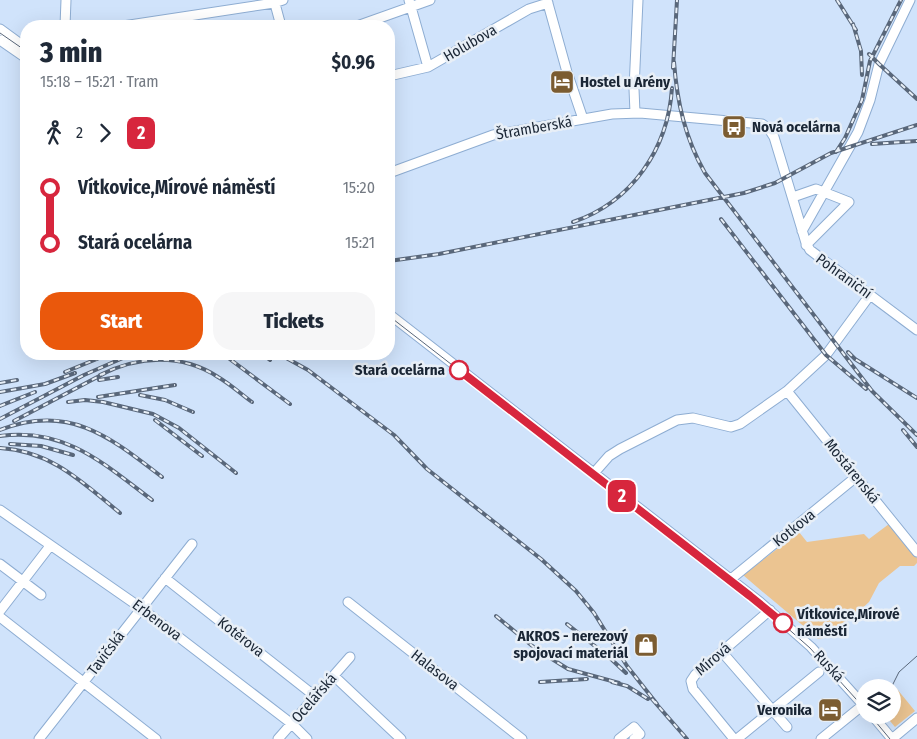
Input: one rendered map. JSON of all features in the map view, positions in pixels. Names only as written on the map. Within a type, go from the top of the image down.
[{"type":"street","points":[[65,20],[66,0]]},
{"type":"street","points":[[371,20],[410,3],[430,0]]},
{"type":"street","points":[[635,113],[634,89],[638,0]]},
{"type":"street","points":[[802,230],[858,132],[870,100],[879,64],[910,0]]},
{"type":"street","points":[[160,20],[277,1],[280,20]]},
{"type":"street","points":[[547,2],[583,119]]},
{"type":"street","name":"Holubova","points":[[395,75],[428,67],[529,9],[547,2]]},
{"type":"street","points":[[410,3],[428,67]]},
{"type":"street","points":[[0,29],[20,44]]},
{"type":"street","points":[[0,40],[20,54]]},
{"type":"street","name":"Štramberská","points":[[395,171],[493,135],[612,114],[635,113],[756,123],[766,126],[774,137],[787,177]]},
{"type":"street","name":"Pohraniční","points":[[787,177],[806,245],[812,252],[917,330]]},
{"type":"street","points":[[793,197],[816,189],[849,202],[806,245]]},
{"type":"street","points":[[594,473],[620,448],[677,420],[693,418],[731,427],[740,424],[787,391],[826,355],[870,295]]},
{"type":"street","name":"Ruská","points":[[395,319],[770,610],[811,647],[856,697]]},
{"type":"street","name":"Mostárenská","points":[[787,391],[917,552]]},
{"type":"street","name":"Kotkova","points":[[731,579],[856,476]]},
{"type":"street","name":"Erbenova","points":[[0,510],[141,608],[292,724],[307,739]]},
{"type":"street","name":"Tavičská","points":[[39,739],[192,544]]},
{"type":"street","points":[[0,611],[50,546]]},
{"type":"street","points":[[0,564],[41,595]]},
{"type":"street","name":"Kotěrova","points":[[165,578],[316,697]]},
{"type":"street","name":"Halasova","points":[[348,602],[522,739]]},
{"type":"street","name":"Mírová","points":[[736,739],[693,689],[691,681],[695,675],[770,610]]},
{"type":"street","points":[[0,617],[156,739]]},
{"type":"street","points":[[722,652],[787,727]]},
{"type":"street","name":"Ocelářská","points":[[278,739],[350,657]]},
{"type":"street","points":[[736,739],[819,672]]},
{"type":"street","points":[[334,676],[401,739]]},
{"type":"street","points":[[822,739],[856,712]]},
{"type":"street","points":[[880,724],[892,739],[917,718]]},
{"type":"street","points":[[619,739],[634,726],[640,734],[634,739]]},
{"type":"shaded area","points":[[889,524],[917,558],[917,563],[914,566],[900,566],[879,583],[869,602],[828,637],[818,639],[743,575],[799,532],[807,542],[864,534],[869,539]]},
{"type":"shaded area","points":[[901,694],[915,711],[901,722]]},
{"type":"tram line","points":[[0,33],[20,47]]},
{"type":"tram line","points":[[395,321],[759,603],[810,648],[856,699]]},
{"type":"tram line","name":"2","points":[[459,370],[783,623]]},
{"type":"tram line","points":[[896,679],[899,672],[917,656]]},
{"type":"tram line","points":[[878,724],[890,739]]},
{"type":"railway","points":[[673,68],[677,0]]},
{"type":"railway","points":[[837,0],[856,30]]},
{"type":"railway","points":[[836,152],[845,138],[862,100],[870,61],[901,0]]},
{"type":"railway","points":[[853,24],[861,51],[862,75]]},
{"type":"railway","points":[[869,54],[917,99]]},
{"type":"railway","points":[[674,62],[677,91],[683,119],[692,147],[705,173],[872,391],[917,435]]},
{"type":"railway","points":[[573,222],[594,213],[613,201],[629,187],[643,170],[663,132],[672,88]]},
{"type":"railway","points":[[395,260],[439,254],[744,193],[775,183],[831,153],[917,125]]},
{"type":"railway","points":[[872,144],[917,141]]},
{"type":"railway","points":[[721,219],[826,355],[866,389]]},
{"type":"railway","points":[[848,352],[855,359],[917,398]]},
{"type":"railway","points":[[65,372],[94,360]]},
{"type":"railway","points":[[0,419],[84,375],[118,360]]},
{"type":"railway","points":[[231,360],[290,404]]},
{"type":"railway","points":[[290,360],[308,370],[394,435],[427,469],[541,559],[576,591],[594,613],[627,666],[657,704]]},
{"type":"railway","points":[[100,375],[129,364],[144,361],[174,361],[204,369],[252,402]]},
{"type":"railway","points":[[0,392],[45,384],[75,373]]},
{"type":"railway","points":[[14,421],[105,373]]},
{"type":"railway","points":[[99,380],[118,377]]},
{"type":"railway","points":[[0,383],[17,380]]},
{"type":"railway","points":[[98,397],[175,385]]},
{"type":"railway","points":[[0,406],[35,392]]},
{"type":"railway","points":[[140,395],[165,400],[193,412]]},
{"type":"railway","points":[[68,402],[85,400],[103,402],[153,414],[179,428],[236,473]]},
{"type":"railway","points":[[0,430],[25,423],[47,420],[68,422],[106,437],[162,477]]},
{"type":"railway","points":[[155,420],[202,456]]},
{"type":"railway","points":[[903,430],[917,447]]},
{"type":"railway","points":[[0,436],[23,435],[44,437],[64,443],[100,462],[152,500]]},
{"type":"railway","points":[[10,444],[41,446],[73,455]]},
{"type":"railway","points":[[0,448],[18,450],[35,455],[65,470],[120,513]]},
{"type":"railway","points":[[496,616],[536,649],[568,669],[619,683]]},
{"type":"railway","points":[[567,624],[626,673]]},
{"type":"railway","points":[[540,682],[587,679]]},
{"type":"railway","points":[[612,682],[627,686],[648,699]]},
{"type":"railway","points":[[652,699],[687,739]]},
{"type":"place","name":"Hostel u Arény","points":[[562,82]]},
{"type":"place","name":"Nová ocelárna","points":[[734,127]]},
{"type":"place","name":"Stará ocelárna","points":[[459,370]]},
{"type":"place","name":"Vítkovice,Mírové náměstí","points":[[783,623]]},
{"type":"place","name":"AKROS - nerezový spojovací materiál","points":[[646,645]]},
{"type":"place","name":"Veronika","points":[[830,710]]}]
